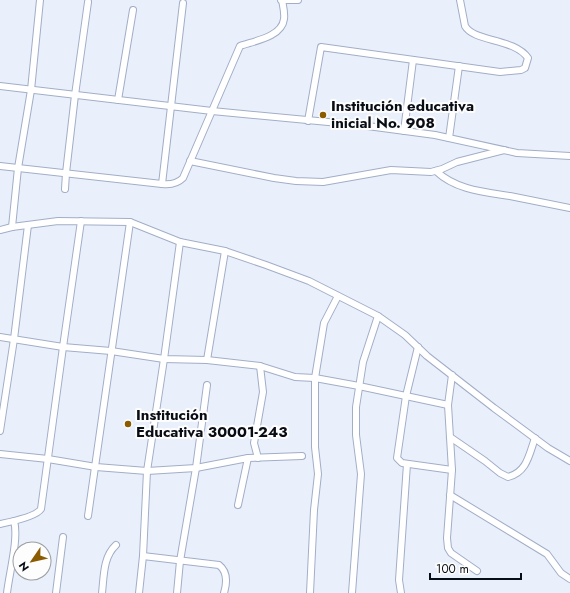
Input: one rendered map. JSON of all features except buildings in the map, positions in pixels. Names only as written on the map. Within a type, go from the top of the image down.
[{"type":"street","points":[[12,227],[18,168],[31,90],[40,0]]},
{"type":"street","points":[[0,166],[162,184],[180,182],[240,46],[272,36],[280,30],[284,20],[281,0],[298,0]]},
{"type":"street","points":[[308,121],[321,47],[500,72],[514,71],[525,68],[528,58],[524,53],[508,44],[476,35],[466,29],[460,0]]},
{"type":"street","points":[[66,189],[66,173],[75,96],[88,2]]},
{"type":"street","points":[[162,184],[183,3]]},
{"type":"street","points":[[118,100],[133,10]]},
{"type":"street","points":[[404,131],[413,60]]},
{"type":"street","points":[[449,138],[459,66]]},
{"type":"street","points":[[0,86],[212,112],[360,125],[449,138],[517,152],[570,156]]},
{"type":"street","points":[[190,161],[274,178],[303,182],[323,182],[391,170],[431,172],[457,162],[507,150]]},
{"type":"street","points":[[436,171],[450,181],[466,188],[484,193],[570,208]]},
{"type":"street","points":[[0,230],[58,221],[130,222],[180,242],[224,251],[309,281],[378,316],[405,335],[494,408],[570,461]]},
{"type":"street","points":[[0,524],[40,511],[81,221]]},
{"type":"street","points":[[88,516],[130,222]]},
{"type":"street","points":[[0,431],[14,339],[28,225]]},
{"type":"street","points":[[139,593],[143,556],[147,470],[180,242]]},
{"type":"street","points":[[207,360],[224,251]]},
{"type":"street","points":[[310,593],[314,510],[318,474],[315,447],[315,378],[324,323],[338,296]]},
{"type":"street","points":[[352,593],[361,474],[356,435],[356,407],[363,362],[378,316]]},
{"type":"street","points":[[0,337],[63,347],[111,351],[164,359],[207,360],[260,366],[295,377],[315,378],[359,386],[448,406]]},
{"type":"street","points":[[418,347],[406,396],[398,458],[400,462],[407,464],[452,470]]},
{"type":"street","points":[[258,458],[254,443],[263,392],[260,366]]},
{"type":"street","points":[[452,375],[448,406],[452,470],[447,538],[448,548],[451,553],[477,571]]},
{"type":"street","points":[[177,593],[180,561],[196,468],[207,385]]},
{"type":"street","points":[[450,437],[500,473],[508,477],[515,475],[523,469],[535,438]]},
{"type":"street","points":[[0,454],[48,458],[96,467],[147,470],[196,468],[248,458],[302,456]]},
{"type":"street","points":[[238,505],[248,458]]},
{"type":"street","points":[[401,593],[399,580],[407,464]]},
{"type":"street","points":[[450,495],[547,554],[561,573],[570,579]]},
{"type":"street","points":[[6,593],[14,540],[14,520]]},
{"type":"street","points":[[56,593],[63,537]]},
{"type":"street","points":[[102,593],[106,562],[110,551],[116,545]]},
{"type":"street","points":[[143,556],[219,565],[226,574],[224,593]]},
{"type":"place","name":"Institución educativa inicial No. 908","points":[[323,115]]},
{"type":"place","name":"Institución Educativa 30001-243","points":[[128,424]]}]
